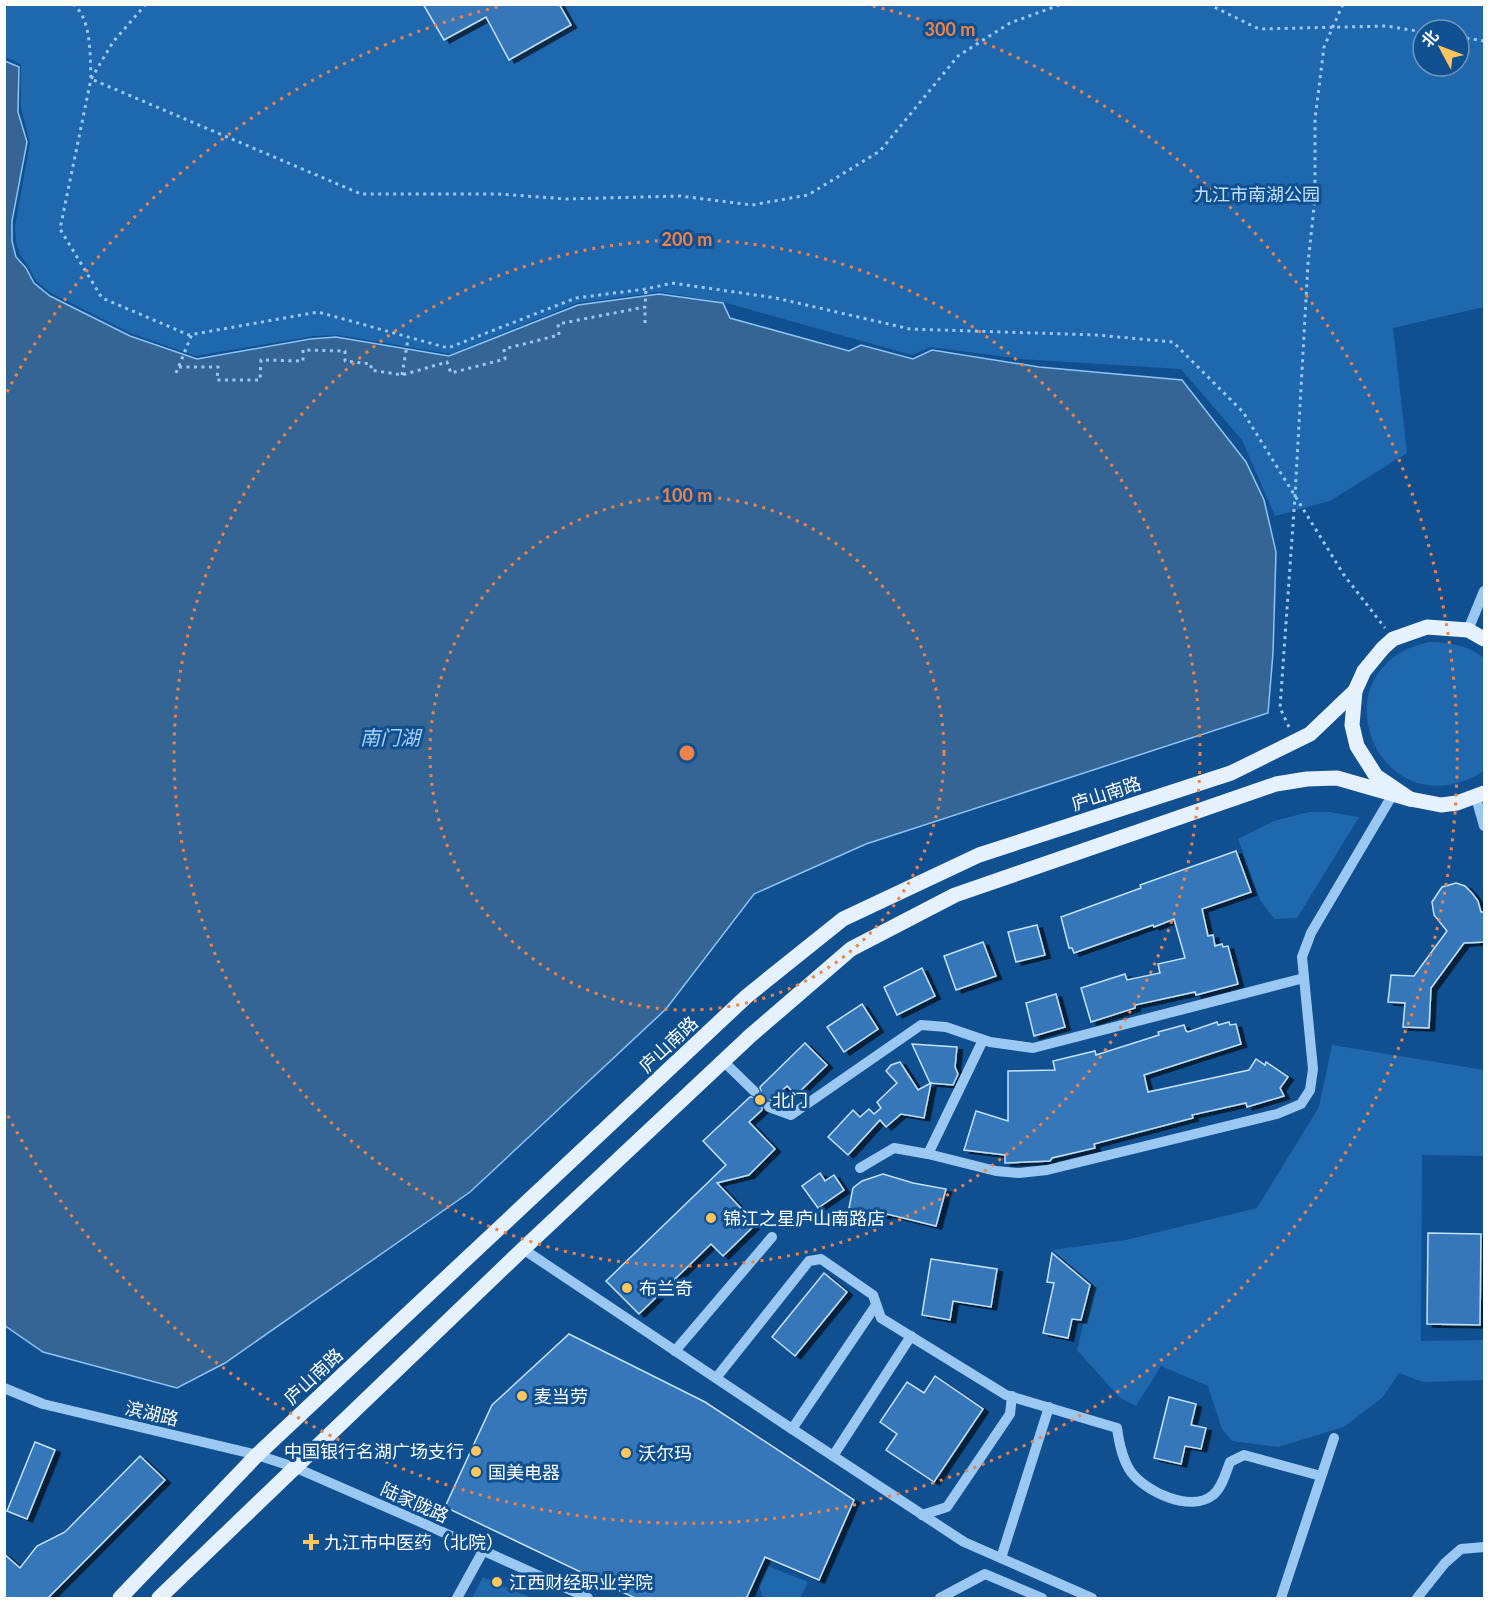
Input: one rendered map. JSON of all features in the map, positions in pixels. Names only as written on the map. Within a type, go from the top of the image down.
[{"type":"main road","points":[[1410,799],[1376,776],[1357,746],[1352,725],[1355,691],[1364,671],[1393,639],[1427,627],[1468,630],[1485,639]]},
{"type":"main road","name":"庐山南路","points":[[120,1599],[257,1455],[747,996],[843,919],[979,855],[1231,773],[1310,734],[1355,691]]},
{"type":"main road","points":[[159,1599],[294,1467],[723,1061],[851,949],[956,895],[1276,784],[1307,779],[1337,778],[1410,799],[1441,805],[1458,803],[1480,795]]},
{"type":"street","points":[[1468,630],[1485,591]]},
{"type":"street","points":[[860,1168],[894,1148],[996,1171],[1019,1173],[1047,1170],[1277,1114],[1301,1104],[1310,1090],[1313,1069],[1302,957],[1311,933],[1393,794]]},
{"type":"street","points":[[1480,795],[1485,826]]},
{"type":"street","points":[[769,1107],[791,1115],[921,1025],[946,1027],[983,1040],[1033,1048],[1304,978]]},
{"type":"street","points":[[928,1154],[983,1040]]},
{"type":"street","points":[[723,1061],[754,1091]]},
{"type":"street","points":[[675,1351],[772,1237]]},
{"type":"street","points":[[523,1249],[964,1542],[1092,1599]]},
{"type":"street","points":[[716,1378],[809,1261],[821,1259],[873,1295],[881,1318],[1012,1396],[1117,1428],[1120,1450],[1130,1471],[1145,1486],[1161,1495],[1179,1501],[1200,1500],[1212,1496],[1218,1490],[1230,1462],[1244,1455],[1321,1476]]},
{"type":"street","points":[[792,1429],[876,1305]]},
{"type":"street","points":[[833,1456],[910,1336]]},
{"type":"street","name":"滨湖路","points":[[4,1388],[43,1404],[257,1455],[294,1467]]},
{"type":"street","points":[[922,1515],[947,1507],[1010,1414],[1012,1396]]},
{"type":"street","points":[[1001,1558],[1049,1407]]},
{"type":"street","points":[[1281,1599],[1334,1438]]},
{"type":"street","name":"陆家陇路","points":[[294,1467],[588,1599]]},
{"type":"street","points":[[1417,1599],[1426,1584],[1461,1549],[1485,1547]]},
{"type":"street","points":[[457,1599],[483,1551]]},
{"type":"street","points":[[940,1599],[985,1574],[1042,1599]]},
{"type":"path","points":[[73,4],[79,9],[89,35],[92,79],[60,229],[102,298],[192,334],[318,312],[408,339],[448,348],[576,298],[646,289],[672,283],[776,298],[910,329],[1096,335],[1173,342],[1243,412],[1344,575],[1393,639]]},
{"type":"path","points":[[92,79],[113,42],[146,4]]},
{"type":"path","points":[[92,79],[362,194],[499,194],[566,199],[680,196],[752,205],[808,195],[880,151],[957,56],[1010,23],[1062,4]]},
{"type":"path","points":[[1208,4],[1259,29],[1387,26],[1411,30]]},
{"type":"path","points":[[1295,741],[1280,708],[1308,264],[1315,198],[1315,119],[1324,47],[1344,4]]},
{"type":"path","points":[[645,323],[646,289]]},
{"type":"path","points":[[179,367],[218,367],[217,380],[260,380],[261,360],[303,361],[303,350],[345,351],[345,362],[371,364],[371,370],[402,375],[447,362],[451,374],[505,359],[504,349],[559,335],[558,324],[645,307]]},
{"type":"path","points":[[176,373],[192,334]]},
{"type":"path","points":[[402,375],[408,339]]},
{"type":"green space","name":"九江市南湖公园","points":[[5,4],[1484,5],[1484,307],[1393,328],[1407,453],[1330,501],[1275,516],[1242,440],[1181,369],[1021,359],[931,347],[912,355],[723,302],[658,292],[577,303],[450,354],[338,335],[314,336],[196,356],[130,333],[51,293],[36,281],[20,255],[15,226],[30,143],[21,108],[21,64],[5,57]]},
{"type":"green space","points":[[1429,642],[1458,645],[1484,658],[1484,771],[1449,785],[1419,783],[1394,770],[1376,749],[1368,722],[1369,695],[1381,669],[1407,649]]},
{"type":"green space","points":[[1309,812],[1330,812],[1359,817],[1297,918],[1274,919],[1260,900],[1238,839],[1274,821]]},
{"type":"green space","points":[[1332,1045],[1484,1070],[1484,1156],[1422,1155],[1421,1341],[1484,1340],[1484,1380],[1423,1382],[1399,1373],[1383,1397],[1344,1427],[1278,1447],[1232,1441],[1222,1429],[1208,1386],[1161,1366],[1136,1406],[1119,1397],[1077,1350],[1093,1285],[1052,1250],[1126,1240],[1257,1208],[1319,1107]]},
{"type":"green space","points":[[768,1566],[808,1582],[800,1598],[762,1596],[759,1584]]},
{"type":"green space","points":[[483,1577],[531,1598],[472,1598]]},
{"type":"water","name":"南门湖","points":[[5,61],[19,67],[18,112],[27,142],[12,221],[12,241],[16,257],[26,268],[34,283],[50,296],[130,336],[197,359],[310,339],[336,337],[449,356],[578,305],[659,294],[723,303],[730,318],[849,351],[861,345],[913,359],[932,350],[1039,367],[1182,380],[1246,462],[1264,500],[1276,552],[1273,653],[1268,713],[866,844],[754,894],[666,1009],[470,1192],[225,1363],[177,1388],[43,1352],[4,1325]]},
{"type":"building","points":[[423,4],[559,4],[571,25],[509,60],[486,17],[444,40]]},
{"type":"building","points":[[1236,851],[1251,892],[1202,909],[1208,936],[1213,935],[1215,946],[1222,944],[1223,947],[1228,946],[1238,984],[1196,995],[1195,992],[1135,1005],[1135,1008],[1091,1022],[1081,988],[1125,974],[1127,980],[1160,973],[1158,964],[1185,958],[1174,919],[1074,953],[1072,948],[1069,948],[1061,917],[1141,888],[1140,885]]},
{"type":"building","points":[[1456,883],[1465,886],[1472,893],[1478,901],[1481,912],[1485,912],[1485,942],[1464,943],[1431,988],[1429,1028],[1403,1027],[1405,1003],[1388,1002],[1391,975],[1414,976],[1447,931],[1434,915],[1432,902],[1442,887]]},
{"type":"building","points":[[1037,925],[1045,955],[1016,962],[1008,932]]},
{"type":"building","points":[[983,942],[996,976],[956,990],[944,956]]},
{"type":"building","points":[[922,968],[935,996],[897,1015],[884,987]]},
{"type":"building","points":[[1056,994],[1065,1027],[1034,1036],[1026,1003]]},
{"type":"building","points":[[862,1004],[878,1029],[844,1052],[827,1027]]},
{"type":"building","points":[[1217,1022],[1218,1025],[1229,1022],[1230,1025],[1236,1024],[1241,1044],[1144,1075],[1148,1092],[1249,1070],[1256,1059],[1265,1065],[1266,1062],[1288,1077],[1280,1088],[1284,1096],[1247,1107],[1246,1103],[1192,1115],[1193,1118],[1094,1144],[1095,1148],[1052,1158],[1050,1161],[1005,1163],[1005,1155],[964,1150],[976,1111],[1008,1121],[1008,1071],[1055,1070],[1053,1061],[1095,1051],[1096,1055],[1184,1025],[1188,1032]]},
{"type":"building","points":[[805,1043],[827,1065],[796,1095],[787,1086],[772,1100],[765,1101],[762,1110],[749,1122],[775,1149],[749,1175],[717,1183],[756,1224],[723,1256],[711,1244],[639,1314],[606,1281],[726,1165],[703,1141],[750,1097],[759,1097],[760,1087]]},
{"type":"building","points":[[912,1044],[957,1047],[955,1067],[958,1074],[953,1085],[930,1083]]},
{"type":"building","points":[[900,1062],[918,1090],[931,1083],[924,1118],[901,1114],[886,1127],[880,1120],[848,1155],[828,1137],[853,1110],[860,1117],[869,1109],[874,1114],[881,1108],[877,1102],[897,1083],[886,1071],[891,1065]]},
{"type":"building","points":[[820,1173],[825,1181],[834,1175],[844,1190],[818,1208],[802,1186]]},
{"type":"building","points":[[883,1174],[913,1183],[946,1189],[936,1226],[887,1214],[886,1216],[849,1208],[853,1188],[862,1181]]},
{"type":"building","points":[[1428,1233],[1481,1234],[1480,1325],[1427,1324]]},
{"type":"building","points":[[1052,1253],[1090,1285],[1081,1320],[1072,1319],[1068,1338],[1043,1333],[1054,1283],[1047,1282]]},
{"type":"building","points":[[931,1259],[997,1269],[991,1307],[953,1301],[950,1320],[922,1315]]},
{"type":"building","points":[[824,1273],[847,1292],[795,1356],[772,1337]]},
{"type":"building","name":"沃尔玛","points":[[569,1334],[705,1402],[854,1500],[819,1580],[765,1557],[746,1599],[637,1599],[445,1507],[492,1405]]},
{"type":"building","points":[[935,1376],[983,1409],[934,1482],[886,1450],[897,1434],[880,1422],[907,1382],[924,1393]]},
{"type":"building","points":[[1169,1397],[1196,1404],[1191,1425],[1206,1428],[1201,1449],[1185,1446],[1181,1464],[1154,1458]]},
{"type":"building","points":[[35,1442],[55,1450],[27,1519],[7,1511]]},
{"type":"building","points":[[140,1456],[165,1480],[47,1599],[4,1599],[4,1554],[20,1568],[37,1546],[65,1532]]},
{"type":"tunnel","points":[[754,1091],[769,1107]]},
{"type":"place","name":"北门","points":[[760,1100]]},
{"type":"place","name":"锦江之星庐山南路店","points":[[711,1218]]},
{"type":"place","name":"布兰奇","points":[[627,1288]]},
{"type":"place","name":"麦当劳","points":[[522,1396]]},
{"type":"place","name":"中国银行名湖广场支行","points":[[476,1451]]},
{"type":"place","name":"沃尔玛","points":[[626,1453]]},
{"type":"place","name":"国美电器","points":[[476,1472]]},
{"type":"place","name":"九江市中医药（北院）","points":[[311,1542]]},
{"type":"place","name":"江西财经职业学院","points":[[497,1582]]}]
